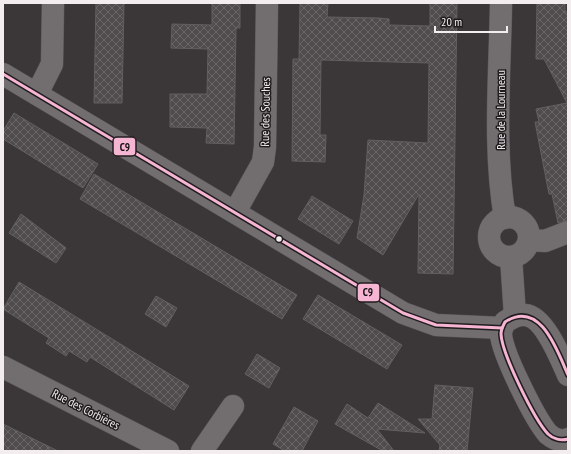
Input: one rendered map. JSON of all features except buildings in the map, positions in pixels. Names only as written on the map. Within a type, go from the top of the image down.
[{"type":"street","points":[[38,94],[52,64],[53,3]]},
{"type":"street","name":"Rue des Souches","points":[[235,212],[263,162],[265,147],[267,3]]},
{"type":"street","name":"Rue de la Lourneau","points":[[501,3],[499,149],[505,218]]},
{"type":"street","points":[[3,74],[403,314],[436,325],[508,322],[527,315],[540,322],[562,347],[568,375]]},
{"type":"street","points":[[505,218],[516,218],[521,221],[527,229],[529,240],[525,250],[511,258],[499,255],[494,251],[489,240],[491,228],[499,220],[505,218]]},
{"type":"street","points":[[529,240],[545,241],[568,232]]},
{"type":"street","points":[[511,258],[505,350],[530,405],[548,434],[562,444]]},
{"type":"street","name":"Rue des Corbières","points":[[3,367],[168,451]]},
{"type":"street","points":[[202,451],[233,406]]},
{"type":"transit line","name":"C9","points":[[3,74],[403,313],[436,325],[502,328]]},
{"type":"transit line","name":"C9","points":[[568,375],[546,330],[537,322],[528,317],[517,317],[505,322],[501,332],[503,343],[507,356],[527,401],[548,434],[557,439],[568,439]]}]
